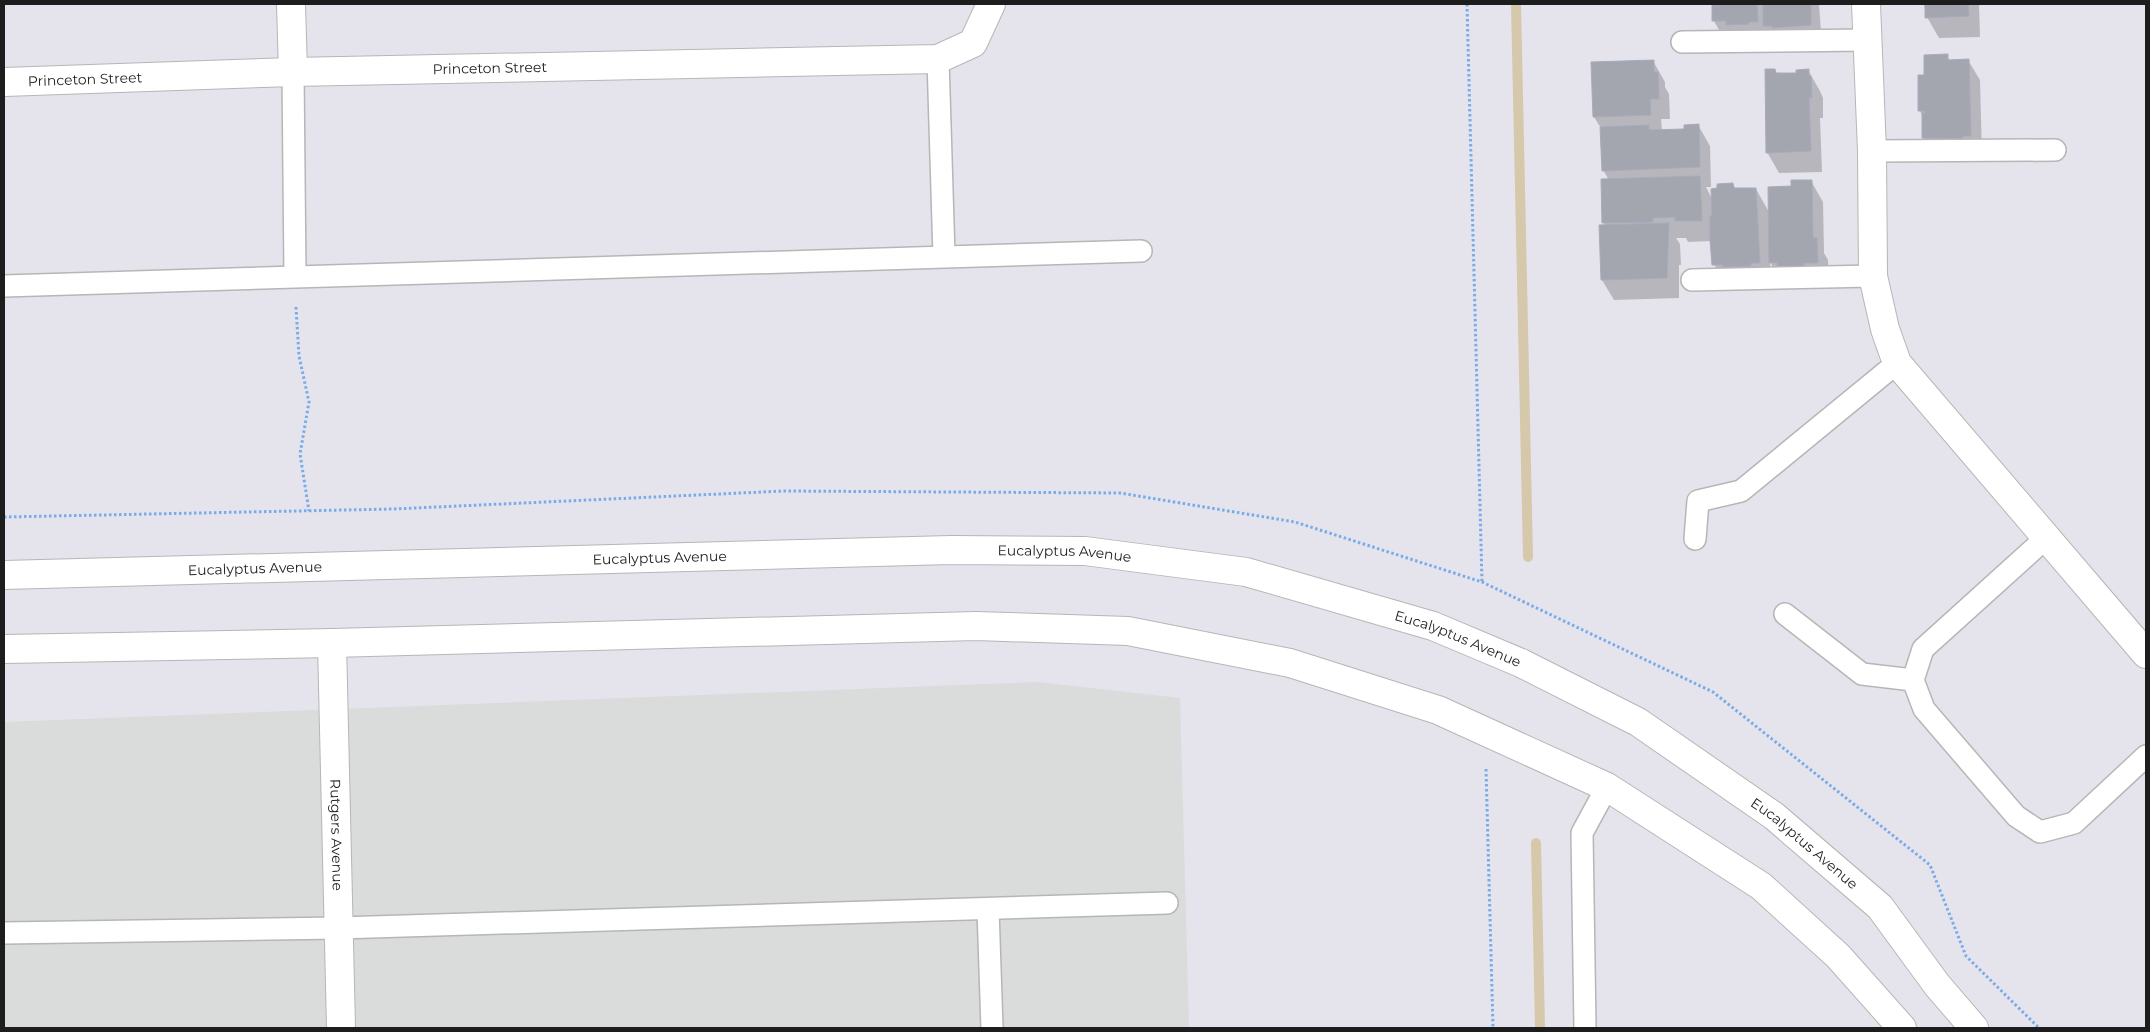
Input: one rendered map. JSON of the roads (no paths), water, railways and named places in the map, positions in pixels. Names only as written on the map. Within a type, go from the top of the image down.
[{"type":"street","points":[[291,4],[293,72]]},
{"type":"street","name":"Princeton Street","points":[[4,82],[293,72],[938,59],[973,43],[990,4]]},
{"type":"street","points":[[1866,4],[1872,151],[1873,276],[1885,329],[1897,363],[2146,654]]},
{"type":"street","name":"Eucalyptus Avenue","points":[[4,575],[951,550],[1085,551],[1246,572],[1433,626],[1521,663],[1638,722],[1774,816],[1880,907],[1937,984],[1974,1028]]},
{"type":"street","points":[[4,649],[332,643],[976,626],[1128,631],[1290,663],[1438,710],[1607,788],[1761,886],[1838,956],[1902,1028]]},
{"type":"street","name":"Rutgers Avenue","points":[[332,643],[341,1028]]},
{"type":"lane","points":[[1682,42],[1867,40]]},
{"type":"lane","points":[[938,59],[944,256]]},
{"type":"lane","points":[[293,72],[295,276]]},
{"type":"lane","points":[[1872,151],[2055,150]]},
{"type":"lane","points":[[4,286],[1140,251]]},
{"type":"lane","points":[[1692,280],[1873,276]]},
{"type":"lane","points":[[1694,539],[1698,501],[1741,491],[1897,363]]},
{"type":"lane","points":[[2047,537],[1923,649],[1912,680],[1924,709],[2016,816],[2040,832],[2074,823],[2146,756]]},
{"type":"lane","points":[[1786,614],[1862,674],[1912,680]]},
{"type":"lane","points":[[1585,1028],[1582,833],[1607,788]]},
{"type":"lane","points":[[4,933],[339,928],[1167,903]]},
{"type":"lane","points":[[988,909],[992,1028]]},
{"type":"waterway","points":[[1516,4],[1528,557]]},
{"type":"waterway","points":[[1536,843],[1540,1028]]}]
